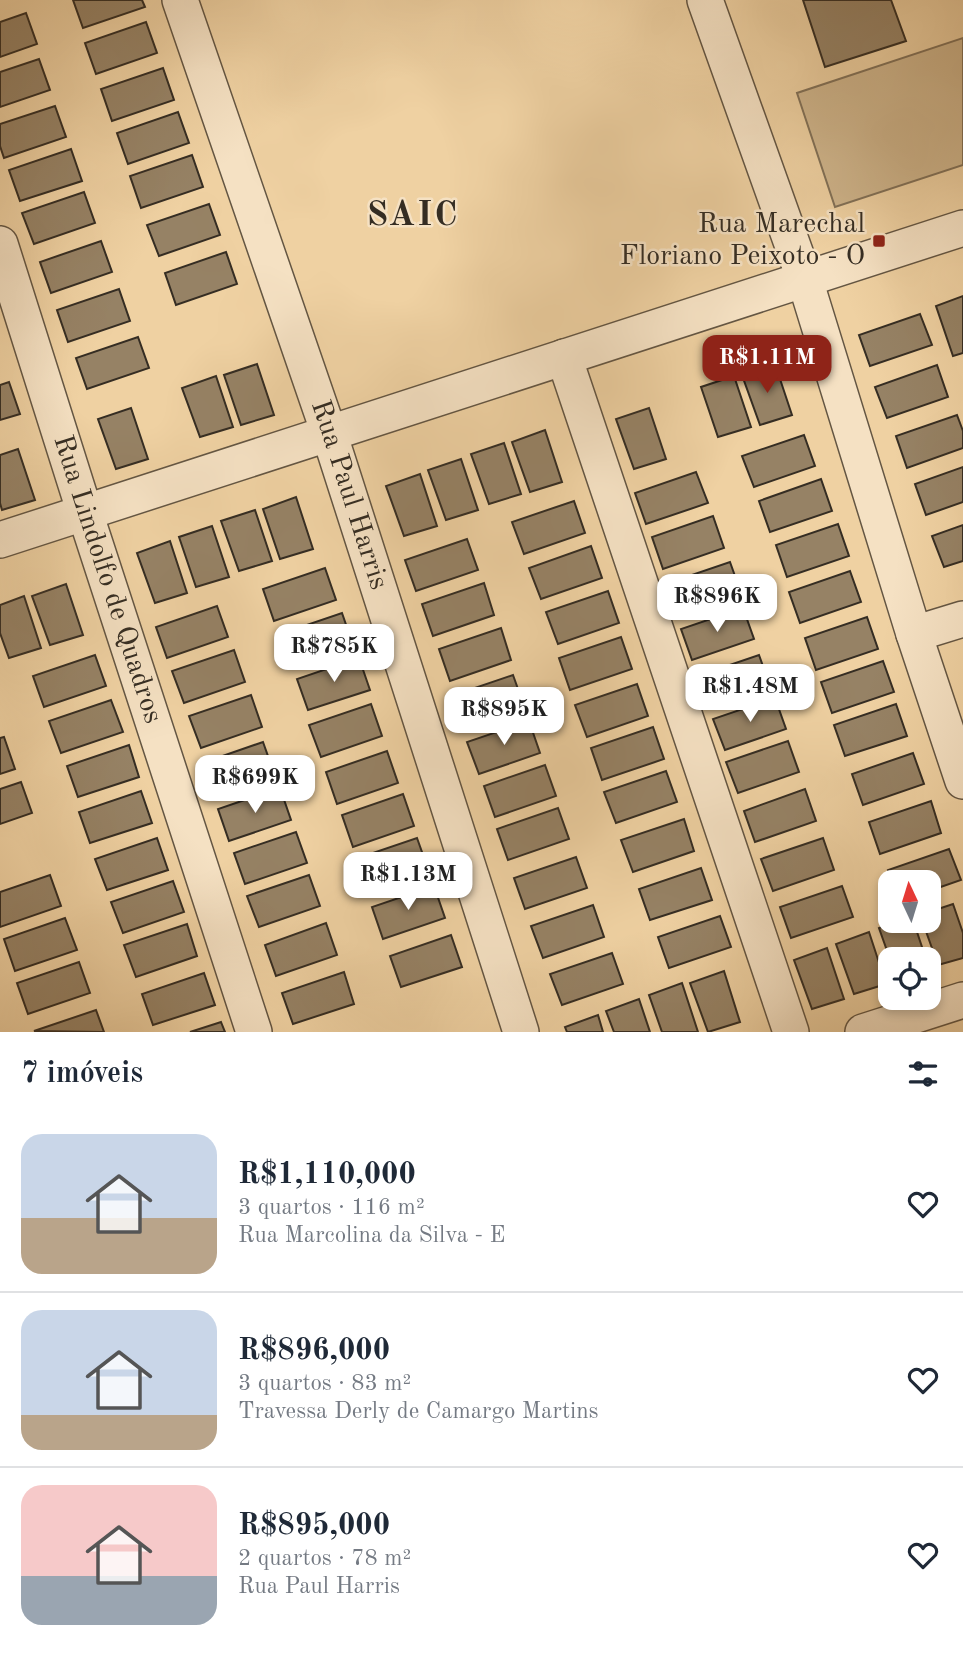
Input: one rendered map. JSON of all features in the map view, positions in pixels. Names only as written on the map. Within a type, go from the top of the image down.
[{"type":"street","name":"Rua Paul Harris","points":[[180,0],[329,433],[522,1032]]},
{"type":"street","points":[[705,0],[805,280],[914,634],[963,781]]},
{"type":"street","points":[[0,540],[963,228]]},
{"type":"street","name":"Rua Lindolfo de Quadros","points":[[0,244],[254,1032]]},
{"type":"street","points":[[564,357],[791,1032]]},
{"type":"street","points":[[914,634],[963,619]]},
{"type":"street","points":[[863,1032],[963,1000]]},
{"type":"shaded area","points":[[963,38],[963,165],[835,207],[797,93]]},
{"type":"building","points":[[73,0],[142,0],[145,7],[83,28]]},
{"type":"building","points":[[803,0],[891,0],[906,41],[825,67]]},
{"type":"building","points":[[26,13],[37,44],[0,57],[0,22]]},
{"type":"building","points":[[146,22],[157,53],[96,74],[85,43]]},
{"type":"building","points":[[39,59],[50,90],[0,107],[0,72]]},
{"type":"building","points":[[163,68],[174,100],[112,121],[101,89]]},
{"type":"building","points":[[55,106],[66,137],[4,158],[0,146],[0,124]]},
{"type":"building","points":[[178,112],[189,143],[128,164],[117,133]]},
{"type":"building","points":[[71,149],[82,181],[20,201],[9,170]]},
{"type":"building","points":[[192,155],[203,187],[141,208],[130,176]]},
{"type":"building","points":[[84,192],[95,223],[34,244],[22,213]]},
{"type":"building","points":[[209,204],[220,235],[159,256],[147,225]]},
{"type":"building","points":[[101,241],[112,272],[51,293],[40,262]]},
{"type":"building","points":[[226,252],[237,284],[176,305],[165,273]]},
{"type":"building","points":[[119,289],[130,321],[68,342],[57,310]]},
{"type":"building","points":[[963,296],[963,353],[953,356],[936,306]]},
{"type":"building","points":[[920,314],[932,345],[870,366],[859,335]]},
{"type":"building","points":[[138,337],[149,368],[87,389],[76,358]]},
{"type":"building","points":[[257,364],[274,415],[241,425],[224,375]]},
{"type":"building","points":[[775,364],[792,415],[760,425],[742,375]]},
{"type":"building","points":[[937,365],[948,397],[887,418],[875,387]]},
{"type":"building","points":[[216,376],[233,427],[200,437],[182,388]]},
{"type":"building","points":[[734,376],[751,427],[718,437],[701,387]]},
{"type":"building","points":[[9,382],[20,414],[0,420],[0,385]]},
{"type":"building","points":[[131,408],[148,459],[116,469],[98,419]]},
{"type":"building","points":[[649,408],[666,459],[634,469],[616,419]]},
{"type":"building","points":[[957,415],[963,431],[963,448],[907,468],[896,436]]},
{"type":"building","points":[[545,430],[562,482],[530,492],[512,442]]},
{"type":"building","points":[[804,435],[815,466],[754,487],[742,456]]},
{"type":"building","points":[[504,443],[521,494],[489,504],[471,454]]},
{"type":"building","points":[[18,449],[35,500],[2,510],[0,455]]},
{"type":"building","points":[[461,459],[478,510],[446,520],[428,470]]},
{"type":"building","points":[[963,467],[963,502],[926,515],[915,484]]},
{"type":"building","points":[[696,472],[708,503],[646,524],[635,493]]},
{"type":"building","points":[[420,474],[437,526],[404,536],[386,486]]},
{"type":"building","points":[[821,479],[832,511],[770,532],[759,501]]},
{"type":"building","points":[[296,497],[313,549],[280,559],[263,509]]},
{"type":"building","points":[[574,501],[585,533],[524,554],[512,522]]},
{"type":"building","points":[[255,510],[272,561],[239,571],[221,521]]},
{"type":"building","points":[[713,516],[724,548],[663,569],[652,537]]},
{"type":"building","points":[[838,524],[849,556],[787,577],[776,545]]},
{"type":"building","points":[[963,525],[963,561],[944,567],[932,536]]},
{"type":"building","points":[[212,526],[229,577],[196,587],[179,537]]},
{"type":"building","points":[[467,539],[478,570],[416,591],[405,560]]},
{"type":"building","points":[[170,541],[187,593],[155,603],[137,553]]},
{"type":"building","points":[[591,546],[602,578],[541,599],[529,568]]},
{"type":"building","points":[[730,562],[741,593],[680,614],[668,583]]},
{"type":"building","points":[[325,568],[336,600],[274,621],[263,589]]},
{"type":"building","points":[[850,571],[861,602],[800,623],[789,592]]},
{"type":"building","points":[[484,583],[494,615],[433,636],[422,604]]},
{"type":"building","points":[[66,584],[83,635],[50,645],[32,596]]},
{"type":"building","points":[[608,591],[619,623],[558,644],[546,612]]},
{"type":"building","points":[[24,596],[41,648],[9,658],[0,633],[0,605]]},
{"type":"building","points":[[217,606],[228,637],[167,658],[156,627]]},
{"type":"building","points":[[743,608],[754,639],[692,660],[681,629]]},
{"type":"building","points":[[342,613],[353,645],[291,666],[280,634]]},
{"type":"building","points":[[867,617],[878,649],[816,670],[805,638]]},
{"type":"building","points":[[501,628],[511,660],[450,681],[439,649]]},
{"type":"building","points":[[621,637],[632,669],[570,690],[559,658]]},
{"type":"building","points":[[234,650],[245,682],[184,703],[172,671]]},
{"type":"building","points":[[95,655],[106,686],[44,707],[33,676]]},
{"type":"building","points":[[759,655],[770,686],[708,707],[697,676]]},
{"type":"building","points":[[359,658],[370,690],[308,710],[297,679]]},
{"type":"building","points":[[883,661],[894,692],[832,713],[821,682]]},
{"type":"building","points":[[513,675],[524,706],[463,727],[451,696]]},
{"type":"building","points":[[637,684],[648,716],[587,737],[575,705]]},
{"type":"building","points":[[251,695],[262,727],[201,748],[189,716]]},
{"type":"building","points":[[775,698],[786,729],[725,750],[713,719]]},
{"type":"building","points":[[111,700],[123,732],[61,753],[49,721]]},
{"type":"building","points":[[371,704],[382,736],[321,757],[309,725]]},
{"type":"building","points":[[896,704],[907,736],[845,756],[834,725]]},
{"type":"building","points":[[529,721],[540,753],[479,774],[467,742]]},
{"type":"building","points":[[653,727],[664,759],[602,780],[591,748]]},
{"type":"building","points":[[4,737],[15,769],[0,774],[0,738]]},
{"type":"building","points":[[788,741],[799,772],[738,793],[726,762]]},
{"type":"building","points":[[263,742],[274,773],[213,794],[202,763]]},
{"type":"building","points":[[129,745],[139,777],[78,797],[67,766]]},
{"type":"building","points":[[387,751],[398,783],[337,804],[326,772]]},
{"type":"building","points":[[913,753],[924,784],[863,805],[852,774]]},
{"type":"building","points":[[545,765],[556,796],[495,817],[484,786]]},
{"type":"building","points":[[666,771],[677,802],[616,823],[604,792]]},
{"type":"building","points":[[21,782],[32,813],[0,824],[0,789]]},
{"type":"building","points":[[280,788],[291,820],[229,841],[218,809]]},
{"type":"building","points":[[805,789],[816,821],[755,842],[744,811]]},
{"type":"building","points":[[141,791],[152,823],[90,843],[79,812]]},
{"type":"building","points":[[403,794],[414,826],[353,847],[342,815]]},
{"type":"building","points":[[931,801],[941,833],[880,854],[869,822]]},
{"type":"building","points":[[558,808],[569,839],[508,860],[497,829]]},
{"type":"building","points":[[684,819],[694,851],[633,872],[621,840]]},
{"type":"building","points":[[296,832],[307,863],[245,884],[234,853]]},
{"type":"building","points":[[157,838],[168,870],[107,890],[95,859]]},
{"type":"building","points":[[417,838],[428,869],[366,890],[355,859]]},
{"type":"building","points":[[823,838],[834,870],[773,891],[761,859]]},
{"type":"building","points":[[949,849],[961,880],[942,887],[942,870],[888,870]]},
{"type":"building","points":[[576,857],[587,888],[525,909],[514,878]]},
{"type":"building","points":[[701,868],[712,900],[650,920],[639,889]]},
{"type":"building","points":[[50,875],[61,906],[0,927],[0,892]]},
{"type":"building","points":[[309,875],[320,906],[259,927],[247,896]]},
{"type":"building","points":[[173,881],[184,912],[123,933],[111,902]]},
{"type":"building","points":[[434,886],[445,918],[383,939],[372,907]]},
{"type":"building","points":[[842,886],[853,917],[791,938],[780,907]]},
{"type":"building","points":[[953,904],[963,933],[963,958],[941,964],[941,947],[932,947],[927,933],[942,933],[942,908]]},
{"type":"building","points":[[593,905],[604,937],[543,958],[531,926]]},
{"type":"building","points":[[720,916],[731,947],[669,968],[658,937]]},
{"type":"building","points":[[65,918],[77,950],[15,971],[4,939]]},
{"type":"building","points":[[326,923],[337,955],[276,976],[265,945]]},
{"type":"building","points":[[187,924],[197,956],[136,977],[124,945]]},
{"type":"building","points":[[869,932],[878,960],[878,986],[854,994],[836,944]]},
{"type":"building","points":[[881,933],[917,933],[922,947],[886,947]]},
{"type":"building","points":[[451,935],[462,967],[401,987],[390,956]]},
{"type":"building","points":[[827,948],[844,999],[812,1009],[794,960]]},
{"type":"building","points":[[612,953],[623,984],[562,1005],[550,974]]},
{"type":"building","points":[[79,962],[90,993],[28,1014],[17,983]]},
{"type":"building","points":[[724,971],[740,1022],[708,1032],[690,983]]},
{"type":"building","points":[[344,972],[354,1004],[293,1024],[282,993]]},
{"type":"building","points":[[204,973],[215,1005],[153,1025],[142,994]]},
{"type":"building","points":[[682,983],[698,1032],[662,1032],[649,995]]},
{"type":"building","points":[[639,999],[650,1032],[614,1032],[606,1011]]},
{"type":"building","points":[[96,1010],[104,1032],[34,1031]]},
{"type":"building","points":[[598,1015],[603,1032],[567,1032],[565,1027]]},
{"type":"building","points":[[221,1022],[225,1032],[190,1032]]},
{"type":"place","name":"Rua Marechal Floriano Peixoto - O","points":[[879,241]]},
{"type":"district","name":"SAIC","points":[[413,215]]}]
